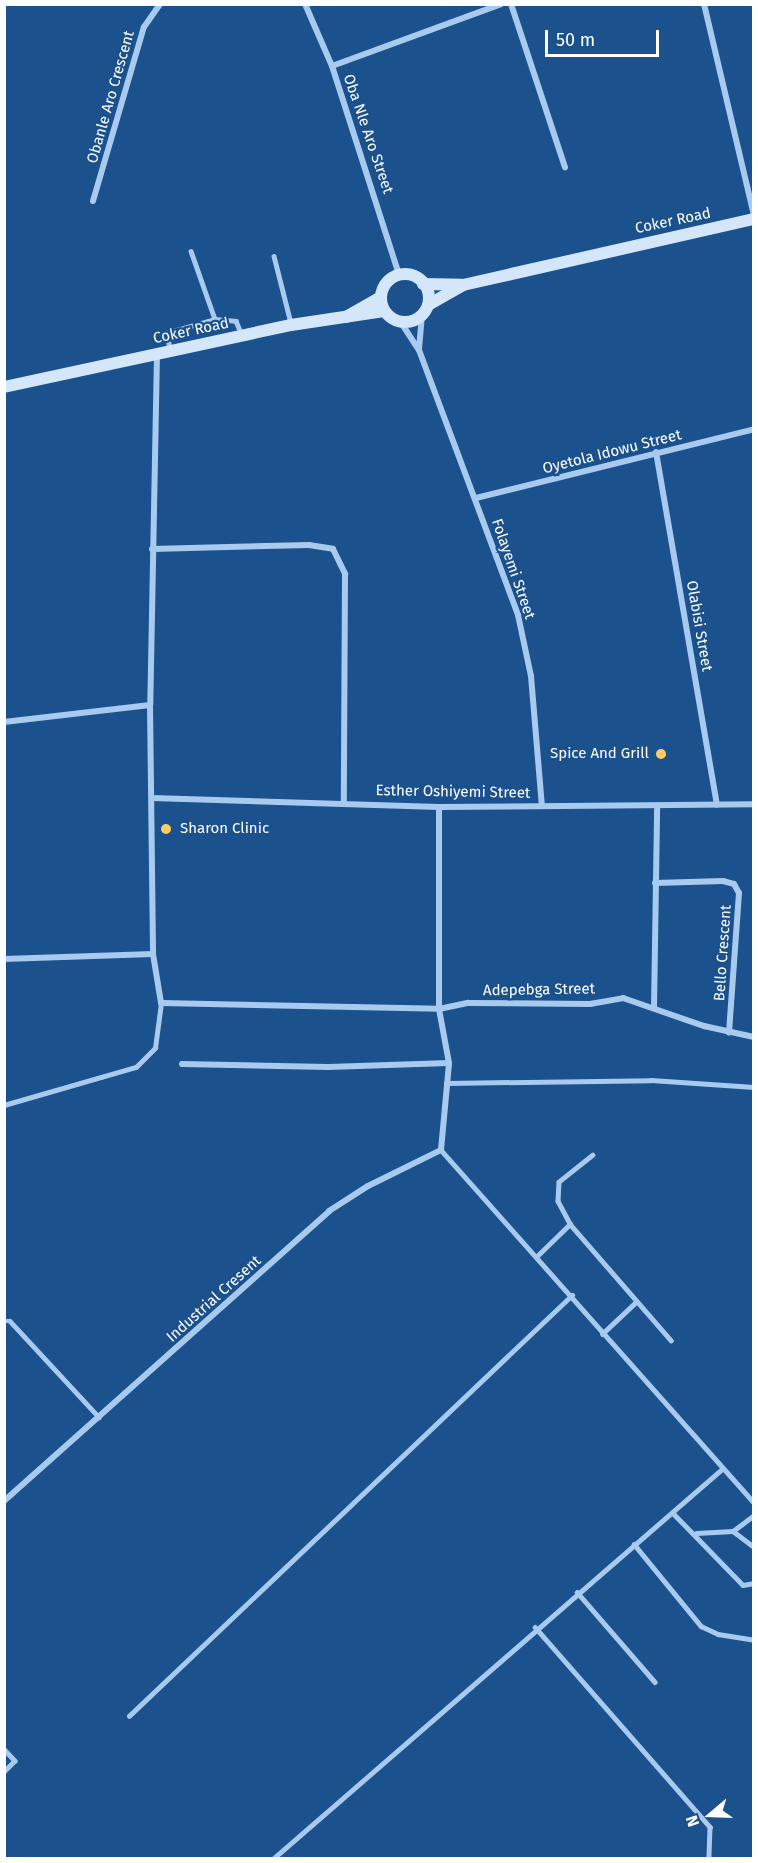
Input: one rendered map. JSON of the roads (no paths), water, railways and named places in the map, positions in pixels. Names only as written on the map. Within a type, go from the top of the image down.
[{"type":"main road","name":"Coker Road","points":[[425,310],[463,285],[753,217]]},
{"type":"main road","points":[[399,275],[411,275],[423,284],[428,292],[425,310],[409,322],[400,321],[384,311],[381,297],[386,283],[399,275]]},
{"type":"main road","points":[[423,284],[463,285]]},
{"type":"main road","points":[[345,318],[381,297]]},
{"type":"main road","name":"Coker Road","points":[[4,387],[291,325],[384,311]]},
{"type":"street","name":"Obanle Aro Crescent","points":[[93,201],[144,27],[160,4]]},
{"type":"street","name":"Oba Nle Aro Street","points":[[305,4],[332,66],[399,275]]},
{"type":"street","points":[[332,66],[501,4]]},
{"type":"street","points":[[511,4],[565,167]]},
{"type":"street","points":[[704,4],[753,217]]},
{"type":"street","points":[[419,350],[425,310]]},
{"type":"street","points":[[400,321],[419,350]]},
{"type":"street","name":"Folayemi Street","points":[[419,350],[518,615],[531,676],[542,806]]},
{"type":"street","points":[[157,353],[150,705],[153,954],[162,1003]]},
{"type":"street","name":"Oyetola Idowu Street","points":[[476,498],[753,429]]},
{"type":"street","name":"Olabisi Street","points":[[656,452],[717,805]]},
{"type":"street","points":[[152,549],[309,546],[333,549],[345,574],[344,802]]},
{"type":"street","points":[[4,722],[150,705]]},
{"type":"street","name":"Esther Oshiyemi Street","points":[[152,798],[344,802],[439,807],[657,807],[753,804]]},
{"type":"street","points":[[439,807],[439,1009],[449,1063],[446,1083],[445,1132],[441,1150]]},
{"type":"street","points":[[654,1008],[657,807]]},
{"type":"street","name":"Bello Crescent","points":[[655,883],[723,881],[734,884],[739,893],[729,1033]]},
{"type":"street","points":[[4,959],[153,954]]},
{"type":"street","name":"Adepebga Street","points":[[162,1003],[439,1009],[468,1003],[590,1004],[624,998],[729,1033],[753,1037]]},
{"type":"street","points":[[182,1064],[328,1067],[449,1063]]},
{"type":"street","name":"Industrial Cresent","points":[[4,1502],[329,1211],[368,1186],[441,1150]]},
{"type":"lane","points":[[191,251],[215,320]]},
{"type":"lane","points":[[274,256],[291,325]]},
{"type":"lane","points":[[170,350],[166,333],[215,320],[236,321],[242,335]]},
{"type":"lane","points":[[4,1106],[136,1067],[155,1048],[162,1003]]},
{"type":"lane","points":[[446,1083],[651,1080],[753,1087]]},
{"type":"lane","points":[[441,1150],[572,1295],[602,1334],[753,1502]]},
{"type":"lane","points":[[593,1155],[559,1182],[558,1201],[570,1224],[671,1340]]},
{"type":"lane","points":[[537,1256],[570,1224]]},
{"type":"lane","points":[[129,1716],[572,1295]]},
{"type":"lane","points":[[602,1334],[636,1302]]},
{"type":"lane","points":[[4,1321],[10,1321],[99,1417]]},
{"type":"lane","points":[[274,1858],[535,1627],[673,1513],[722,1469]]},
{"type":"lane","points":[[673,1513],[696,1533],[743,1585],[753,1583]]},
{"type":"lane","points":[[696,1533],[733,1531],[753,1515]]},
{"type":"lane","points":[[733,1531],[753,1547]]},
{"type":"lane","points":[[634,1544],[701,1626],[718,1634],[753,1640]]},
{"type":"lane","points":[[577,1592],[655,1682]]},
{"type":"lane","points":[[535,1627],[710,1827],[709,1858]]},
{"type":"lane","points":[[4,1749],[15,1761],[4,1772]]},
{"type":"place","name":"Spice And Grill","points":[[661,754]]},
{"type":"place","name":"Sharon Clinic","points":[[166,829]]}]
